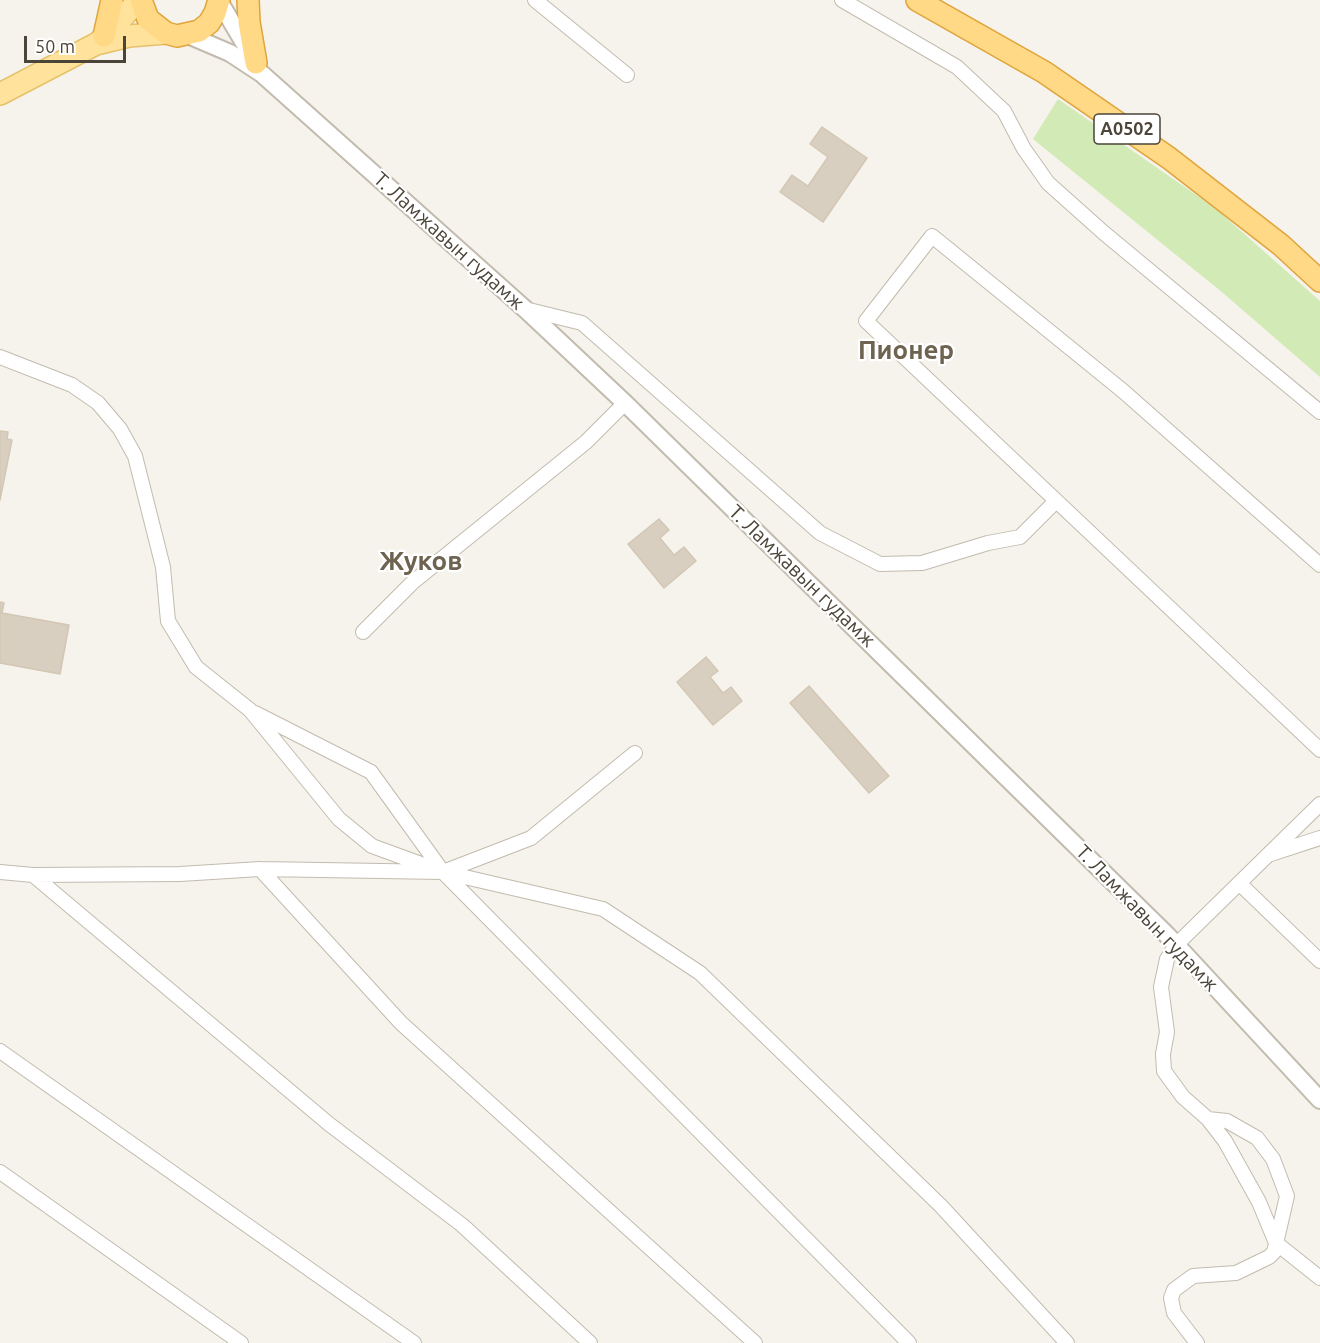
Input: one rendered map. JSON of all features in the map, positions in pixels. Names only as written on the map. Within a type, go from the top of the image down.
[{"type":"highway","points":[[100,40],[112,0]]},
{"type":"highway","points":[[140,0],[148,20],[166,33],[188,35],[209,23],[219,1]]},
{"type":"highway","points":[[248,0],[249,22],[259,68]]},
{"type":"highway","name":"A0502","points":[[917,0],[1044,72],[1169,158],[1281,245],[1320,281]]},
{"type":"main road","points":[[0,94],[100,40],[140,0]]},
{"type":"main road","points":[[100,40],[166,33]]},
{"type":"street","points":[[535,0],[627,75]]},
{"type":"street","points":[[842,0],[957,67],[1004,111],[1024,149],[1048,183],[1104,233],[1320,412]]},
{"type":"street","name":"Т. Ламжавын гудамж","points":[[219,1],[259,68]]},
{"type":"street","name":"Т. Ламжавын гудамж","points":[[188,35],[224,49],[259,68],[525,309],[625,403],[1176,945],[1320,1100]]},
{"type":"street","points":[[1320,565],[1123,391],[932,236],[866,321],[1320,750]]},
{"type":"street","points":[[525,309],[582,323],[820,533],[880,564],[922,563],[988,543],[1020,537],[1056,501]]},
{"type":"street","points":[[0,357],[72,385],[98,403],[120,429],[135,456],[138,467],[163,567],[168,621],[196,667],[250,710],[371,772],[382,784],[442,872],[909,1343]]},
{"type":"street","points":[[363,632],[413,582],[586,442],[625,403]]},
{"type":"street","points":[[250,710],[339,819],[372,846],[442,872],[603,909],[700,973],[941,1206],[1057,1340]]},
{"type":"street","points":[[0,872],[33,875],[180,874],[260,869],[442,872],[531,838],[635,753]]},
{"type":"street","points":[[1320,804],[1176,945],[1167,959],[1161,987],[1167,1032],[1163,1054],[1164,1071],[1183,1097],[1208,1119],[1241,1167],[1276,1243],[1320,1278]]},
{"type":"street","points":[[1267,855],[1320,838]]},
{"type":"street","points":[[260,869],[401,1023],[755,1343]]},
{"type":"street","points":[[33,875],[330,1124],[462,1225],[590,1343]]},
{"type":"street","points":[[1239,883],[1320,961]]},
{"type":"street","points":[[0,1052],[414,1343]]},
{"type":"street","points":[[1197,1343],[1174,1313],[1171,1298],[1174,1290],[1193,1276],[1236,1273],[1261,1264],[1274,1252],[1287,1196],[1273,1159],[1257,1138],[1241,1126],[1227,1121],[1208,1119]]},
{"type":"street","points":[[0,1172],[241,1343]]},
{"type":"green space","points":[[1058,99],[1215,208],[1320,301],[1320,377],[1223,293],[1033,139]]},
{"type":"building","points":[[822,127],[867,158],[823,222],[780,192],[792,175],[808,186],[828,157],[810,144]]},
{"type":"building","points":[[0,431],[8,432],[7,439],[12,440],[0,500]]},
{"type":"building","points":[[659,519],[669,530],[660,538],[674,555],[684,547],[696,561],[664,588],[628,544]]},
{"type":"building","points":[[0,602],[4,603],[2,613],[69,625],[60,674],[0,663]]},
{"type":"building","points":[[706,657],[718,671],[710,677],[723,693],[731,687],[742,701],[713,725],[677,682]]},
{"type":"building","points":[[809,686],[889,776],[869,793],[790,703]]},
{"type":"district","name":"Пионер","points":[[906,350]]},
{"type":"district","name":"Жуков","points":[[421,561]]}]
